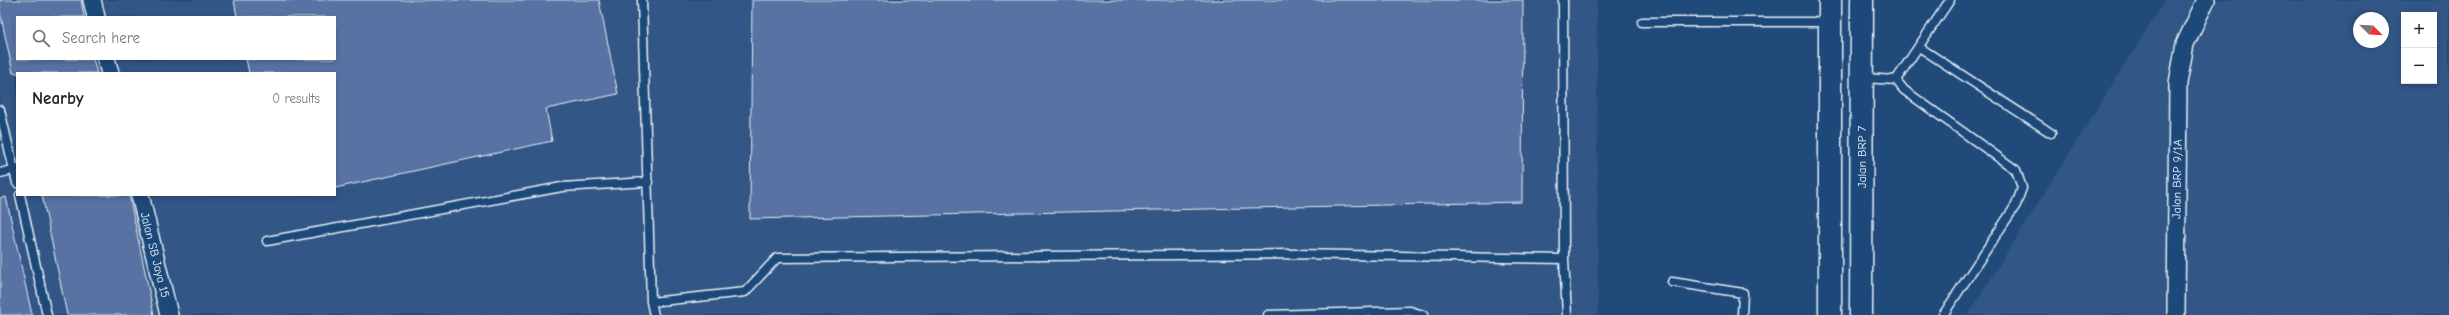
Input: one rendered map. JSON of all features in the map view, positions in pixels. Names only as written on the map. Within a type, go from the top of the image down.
[{"type":"main road","points":[[1830,0],[1830,315]]},
{"type":"main road","name":"Jalan BRP 7","points":[[1862,0],[1862,315]]},
{"type":"street","points":[[92,0],[96,16]]},
{"type":"street","name":"Jalan BRP 9/1A","points":[[2176,315],[2178,84],[2185,44],[2206,0]]},
{"type":"street","points":[[106,60],[110,72]]},
{"type":"street","name":"Jalan SB Jaya 15","points":[[140,196],[169,315]]},
{"type":"lane","points":[[642,0],[651,302],[654,315]]},
{"type":"lane","points":[[1563,0],[1564,259],[1567,315]]},
{"type":"lane","points":[[1896,80],[1950,0]]},
{"type":"lane","points":[[1642,22],[1830,22]]},
{"type":"lane","points":[[1919,47],[2051,134]]},
{"type":"lane","points":[[1863,78],[1896,80],[1904,90],[2016,170],[2022,188],[2016,205],[1943,315]]},
{"type":"lane","points":[[0,110],[15,170],[0,173]]},
{"type":"lane","points":[[267,241],[562,187],[648,182]]},
{"type":"lane","points":[[20,196],[48,315]]},
{"type":"lane","points":[[651,302],[745,292],[776,258],[1294,254],[1564,259]]},
{"type":"lane","points":[[1672,282],[1743,293],[1742,315]]},
{"type":"lane","points":[[1268,315],[1410,311],[1423,315]]},
{"type":"shaded area","points":[[0,0],[1597,0],[1598,315],[0,315]]},
{"type":"shaded area","points":[[2165,0],[2449,0],[2449,315],[1968,315]]},
{"type":"building","points":[[0,0],[81,0],[84,16],[16,16],[16,60],[93,60],[97,72],[13,73],[0,12]]},
{"type":"building","points":[[234,0],[599,0],[618,94],[546,109],[552,141],[336,188],[336,72],[249,72],[246,60],[336,60],[336,16],[237,16]]},
{"type":"building","points":[[752,0],[1523,0],[1522,202],[750,219]]},
{"type":"building","points":[[42,196],[129,196],[154,315],[67,315]]},
{"type":"building","points":[[6,197],[32,315],[0,315],[0,198]]}]
